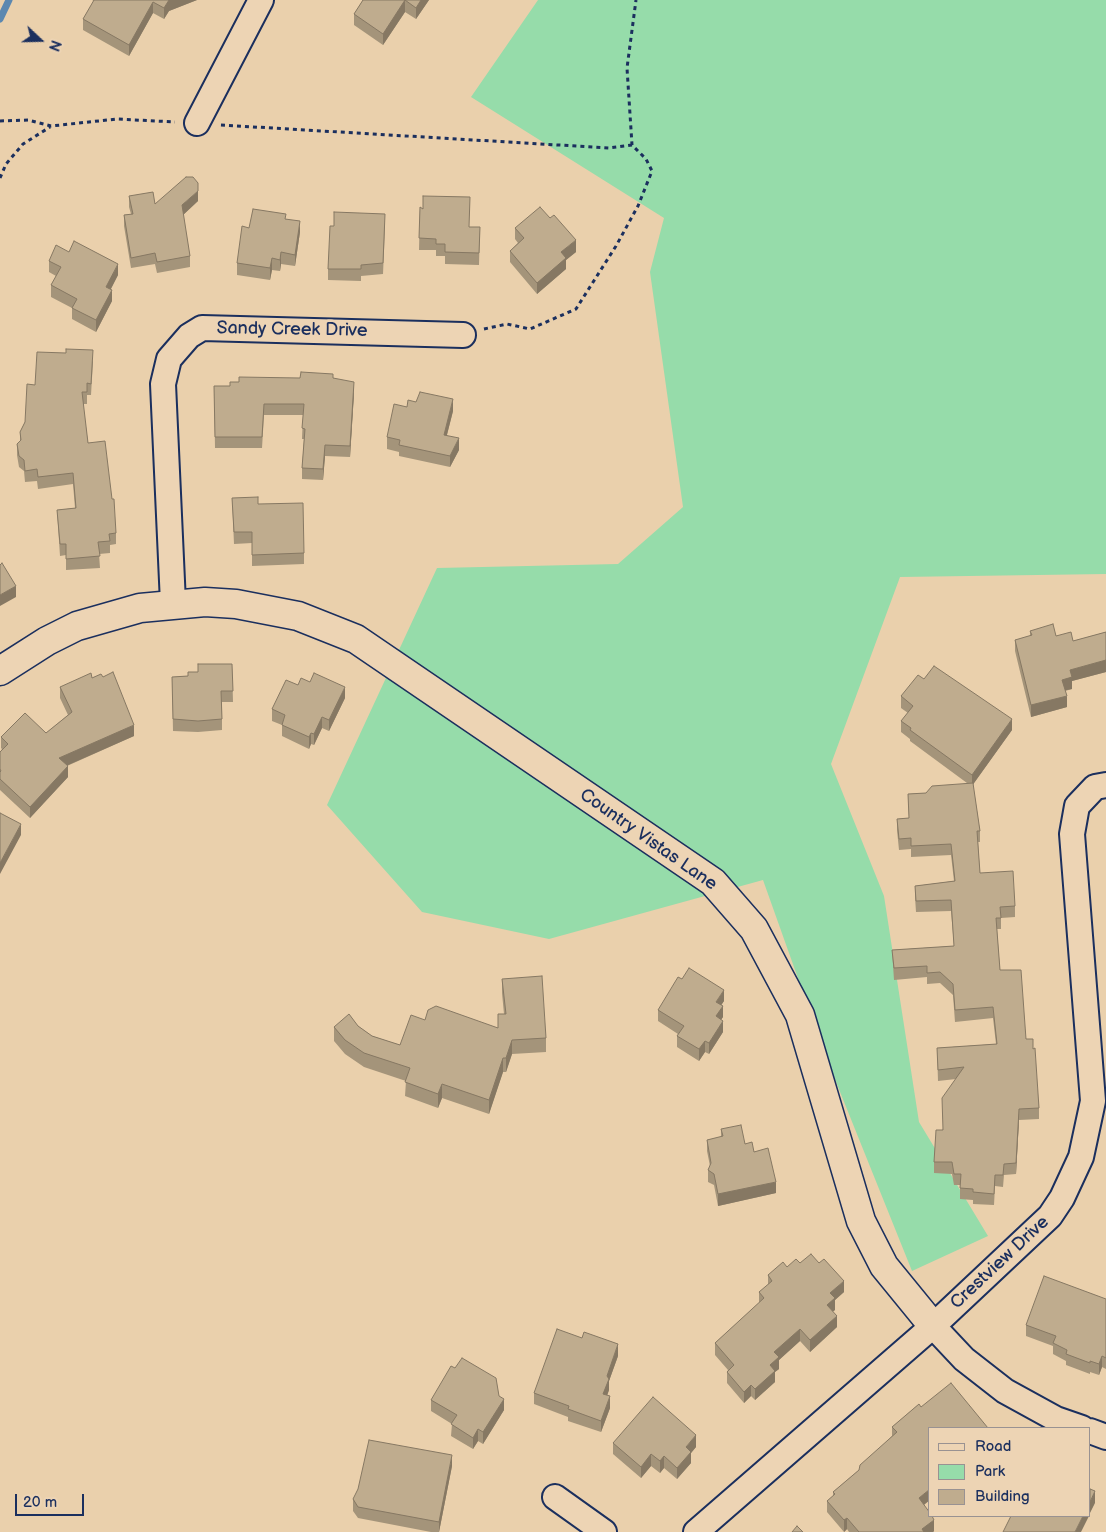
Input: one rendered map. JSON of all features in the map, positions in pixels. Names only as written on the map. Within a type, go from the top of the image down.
[{"type":"street","points":[[197,124],[261,0]]},
{"type":"street","name":"Sandy Creek Drive","points":[[173,603],[163,384],[168,359],[188,336],[202,328],[463,334]]},
{"type":"street","name":"Country Vistas Lane","points":[[0,671],[47,641],[77,626],[140,608],[173,603],[220,603],[267,608],[298,616],[356,639],[713,882],[754,929],[800,1015],[861,1221],[884,1266],[933,1326],[964,1359],[1005,1391],[1056,1419],[1079,1427]]},
{"type":"street","name":"Crestview Drive","points":[[696,1532],[933,1326],[1050,1216],[1062,1198],[1081,1157],[1088,1129],[1099,1101],[1072,834],[1077,806],[1095,788],[1106,785]]},
{"type":"street","points":[[1091,1431],[1106,1437]]},
{"type":"street","points":[[555,1497],[604,1532]]},
{"type":"path","points":[[463,334],[507,324],[530,329],[576,309],[616,246],[638,206],[652,170],[646,159],[632,145],[627,68],[636,0]]},
{"type":"path","points":[[0,121],[28,120],[51,126],[117,119],[609,148],[632,145]]},
{"type":"path","points":[[0,178],[6,164],[23,144],[51,126]]},
{"type":"green space","points":[[538,0],[1106,0],[1106,574],[900,577],[831,764],[884,896],[919,1122],[988,1236],[912,1271],[826,1057],[763,880],[549,939],[422,912],[327,805],[437,568],[618,564],[683,507],[650,272],[664,218],[471,97]]},
{"type":"building","points":[[94,0],[169,0],[164,8],[153,2],[129,45],[83,19]]},
{"type":"building","points":[[363,0],[405,0],[383,34],[354,14]]},
{"type":"building","points":[[405,0],[421,0],[416,8]]},
{"type":"building","points":[[186,177],[193,177],[198,183],[198,191],[182,205],[190,256],[157,262],[155,253],[131,258],[124,215],[133,214],[129,196],[153,192],[155,204]]},
{"type":"building","points":[[423,196],[470,197],[469,227],[480,227],[479,253],[445,252],[445,244],[436,244],[436,239],[419,238],[420,207],[423,209]]},
{"type":"building","points":[[540,207],[550,218],[554,215],[576,240],[561,252],[566,258],[537,283],[510,251],[524,238],[515,228]]},
{"type":"building","points":[[253,209],[286,214],[285,219],[300,221],[295,255],[281,252],[280,260],[272,258],[270,268],[237,263],[242,226],[249,228]]},
{"type":"building","points":[[334,212],[385,214],[383,263],[361,265],[361,269],[328,269],[330,226],[334,226]]},
{"type":"building","points":[[74,241],[118,264],[106,287],[112,290],[96,320],[72,308],[77,299],[51,285],[61,267],[49,261],[56,245],[69,252]]},
{"type":"building","points":[[66,349],[93,350],[91,384],[87,383],[87,392],[82,392],[88,443],[105,441],[112,499],[114,499],[116,533],[109,534],[110,541],[98,542],[100,556],[66,559],[66,544],[60,544],[57,510],[76,508],[73,473],[38,477],[37,469],[25,471],[24,460],[19,456],[17,444],[21,440],[20,432],[25,422],[27,384],[35,385],[37,352],[66,353]]},
{"type":"building","points":[[301,372],[333,374],[333,378],[354,382],[350,446],[325,445],[323,469],[302,468],[305,429],[302,428],[304,404],[264,404],[262,437],[215,437],[214,386],[230,386],[230,382],[239,382],[239,377],[300,378]]},
{"type":"building","points":[[420,392],[453,399],[444,435],[459,438],[450,456],[399,445],[400,440],[387,437],[394,404],[407,407],[408,400],[416,402]]},
{"type":"building","points":[[258,497],[258,504],[303,503],[304,553],[252,555],[252,532],[234,532],[232,498]]},
{"type":"building","points":[[2,563],[16,586],[0,595],[0,565]]},
{"type":"building","points":[[1053,624],[1056,636],[1071,632],[1073,641],[1106,632],[1106,660],[1070,670],[1072,677],[1062,680],[1067,696],[1031,705],[1015,640],[1032,635],[1030,631]]},
{"type":"building","points":[[198,664],[232,664],[233,691],[221,691],[222,719],[198,721],[173,719],[172,677],[188,676],[188,672],[198,672]]},
{"type":"building","points":[[934,666],[1012,719],[972,775],[910,730],[911,728],[901,721],[913,706],[901,696],[918,675],[924,679]]},
{"type":"building","points":[[113,672],[134,725],[59,758],[68,766],[30,807],[0,779],[0,752],[8,744],[1,737],[25,713],[46,733],[72,712],[60,687],[91,673],[92,678],[101,674],[103,677]]},
{"type":"building","points":[[314,673],[345,687],[329,720],[322,717],[314,734],[311,733],[309,737],[282,725],[285,715],[272,709],[286,680],[298,685],[301,678],[310,682]]},
{"type":"building","points":[[973,783],[980,831],[977,831],[980,873],[1013,871],[1015,906],[1000,907],[1001,918],[996,918],[1000,970],[1021,970],[1026,1039],[1033,1039],[1033,1049],[1035,1048],[1039,1108],[1019,1109],[1016,1163],[1004,1164],[1003,1175],[995,1175],[994,1194],[973,1192],[973,1189],[960,1188],[961,1174],[954,1174],[952,1162],[934,1162],[936,1130],[943,1130],[942,1098],[964,1067],[938,1070],[937,1048],[997,1044],[993,1007],[955,1010],[953,984],[940,972],[927,973],[927,966],[894,968],[892,950],[954,946],[951,900],[916,901],[915,886],[955,881],[951,844],[911,846],[911,838],[899,839],[897,819],[909,818],[908,794],[926,793],[932,786]]},
{"type":"building","points":[[0,813],[21,824],[0,863]]},
{"type":"building","points":[[689,968],[724,990],[716,1002],[723,1006],[716,1016],[723,1021],[709,1043],[705,1041],[699,1049],[677,1036],[684,1026],[658,1010],[678,977],[682,979]]},
{"type":"building","points":[[542,976],[546,1038],[512,1040],[506,1058],[503,1058],[489,1100],[442,1084],[438,1094],[405,1082],[410,1068],[364,1053],[345,1040],[334,1027],[349,1014],[358,1026],[372,1036],[400,1045],[411,1015],[425,1020],[428,1010],[436,1006],[498,1028],[498,1014],[506,1014],[502,979]]},
{"type":"building","points":[[741,1125],[745,1144],[752,1142],[754,1152],[768,1148],[776,1182],[718,1194],[714,1174],[708,1170],[711,1163],[707,1140],[723,1136],[721,1129]]},
{"type":"building","points":[[811,1254],[819,1263],[824,1259],[844,1281],[830,1293],[835,1298],[827,1305],[837,1316],[810,1340],[800,1329],[774,1352],[779,1357],[770,1365],[775,1371],[755,1389],[751,1385],[744,1392],[727,1372],[734,1365],[715,1343],[764,1298],[759,1292],[772,1281],[768,1275],[783,1262],[787,1267],[796,1259],[800,1263]]},
{"type":"building","points":[[1044,1276],[1106,1299],[1106,1358],[1102,1356],[1099,1364],[1090,1361],[1090,1363],[1066,1354],[1067,1350],[1053,1343],[1056,1336],[1026,1325]]},
{"type":"building","points":[[557,1329],[582,1338],[584,1332],[618,1344],[603,1394],[610,1396],[601,1421],[568,1409],[569,1406],[534,1393]]},
{"type":"building","points":[[462,1358],[496,1378],[499,1396],[504,1399],[483,1432],[478,1429],[473,1438],[451,1424],[457,1415],[431,1400],[451,1366],[455,1368]]},
{"type":"building","points":[[951,1383],[987,1427],[928,1427],[928,1491],[919,1498],[928,1510],[928,1517],[932,1517],[934,1520],[922,1529],[924,1532],[859,1532],[847,1518],[844,1520],[827,1501],[835,1494],[833,1492],[859,1470],[860,1465],[897,1432],[892,1427],[919,1404],[921,1407]]},
{"type":"building","points":[[653,1397],[696,1435],[686,1447],[691,1452],[677,1468],[664,1456],[660,1461],[651,1454],[641,1467],[613,1443]]},
{"type":"building","points":[[369,1440],[452,1455],[439,1522],[358,1507],[353,1499],[358,1489]]},
{"type":"building","points":[[1091,1489],[1095,1491],[1091,1500]]},
{"type":"building","points":[[1010,1517],[1082,1517],[1075,1532],[1003,1532]]},
{"type":"building","points":[[797,1526],[803,1532],[792,1532]]},
{"type":"waterway","points":[[0,19],[9,0]]}]
